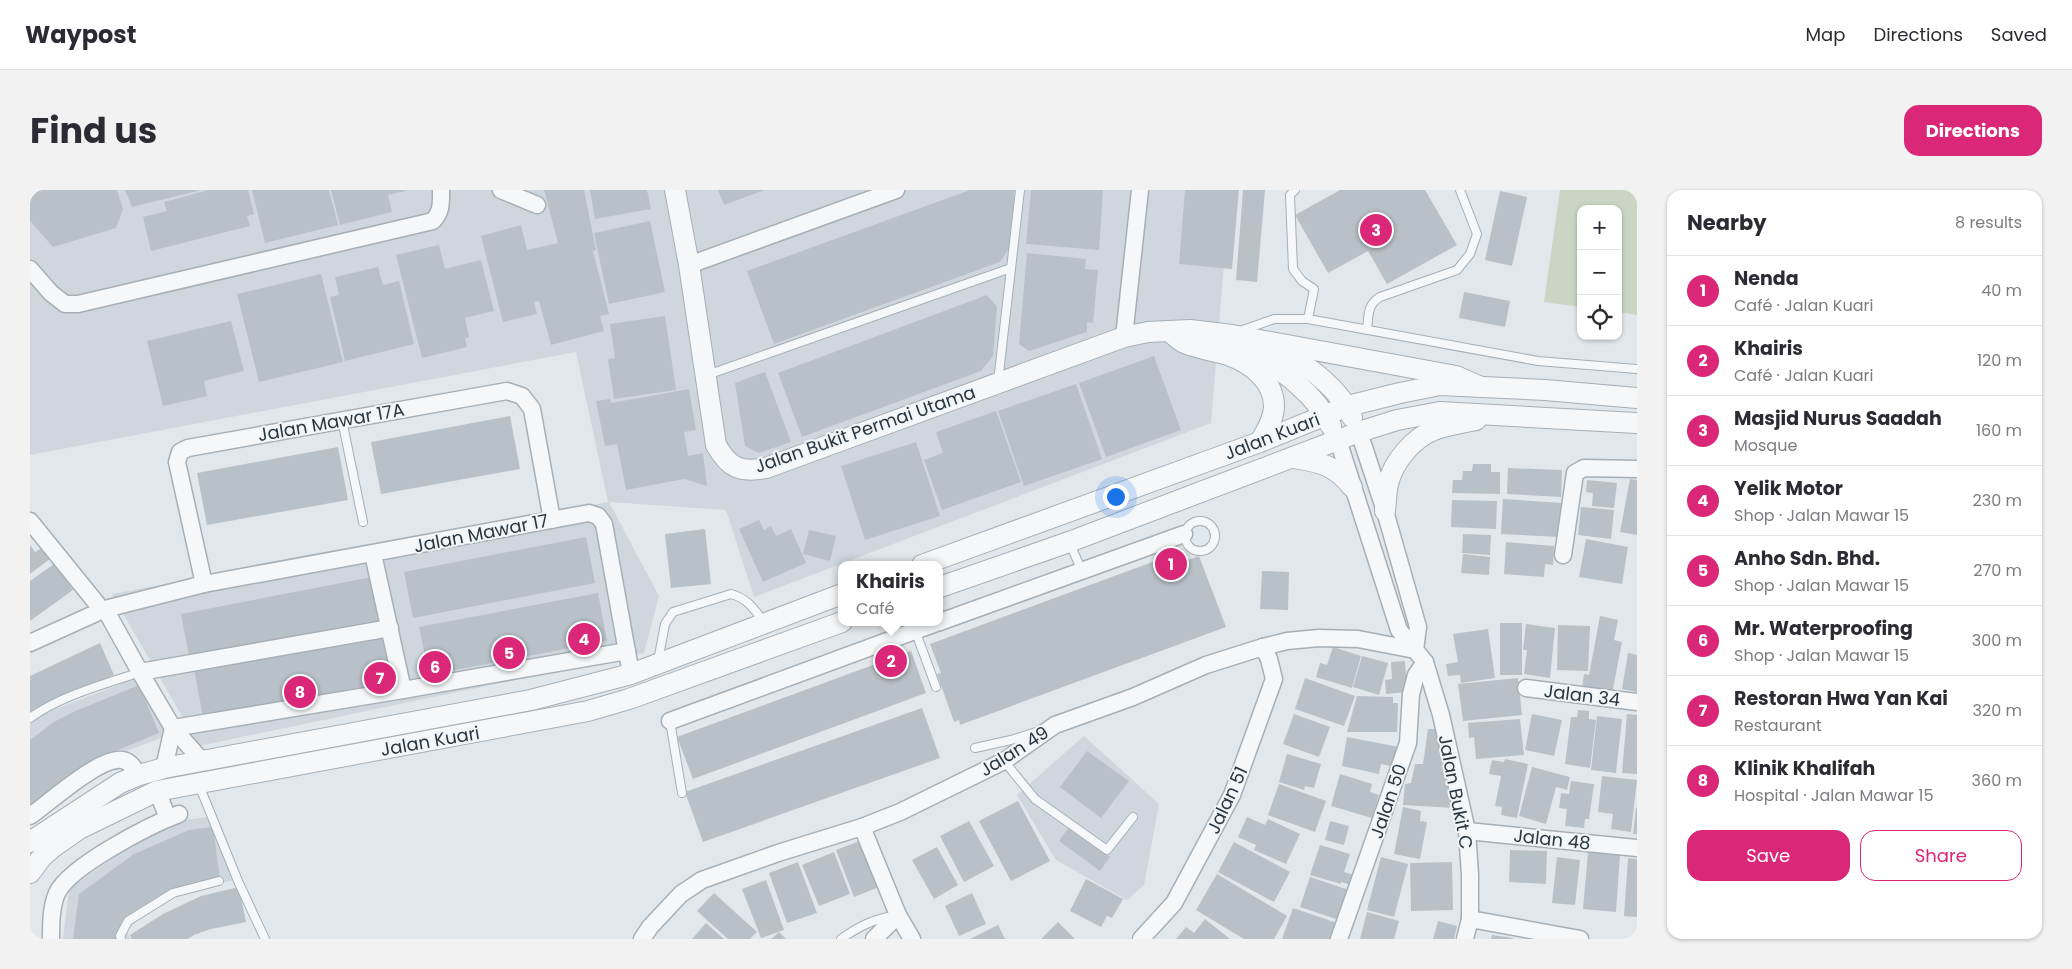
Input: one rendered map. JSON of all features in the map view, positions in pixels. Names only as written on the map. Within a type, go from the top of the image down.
[{"type":"street","points":[[30,269],[51,294],[65,304],[78,304],[433,221],[439,215],[441,190]]},
{"type":"street","points":[[502,190],[537,205]]},
{"type":"street","name":"Jalan Bukit Permai Utama","points":[[675,190],[689,265],[704,376],[716,445],[729,463],[739,469],[751,471],[766,468],[1124,337],[1168,331],[1190,330],[1232,335],[1275,344],[1305,366],[1337,394],[1348,406],[1359,432]]},
{"type":"street","points":[[689,265],[896,190]]},
{"type":"street","points":[[1124,337],[1140,190]]},
{"type":"street","points":[[1168,331],[1185,344],[1231,356],[1252,367],[1265,379],[1272,392],[1274,407],[1272,418],[1260,442]]},
{"type":"street","points":[[1232,335],[1315,401],[1326,415],[1338,440]]},
{"type":"street","points":[[1275,344],[1456,376],[1481,387]]},
{"type":"street","name":"Jalan Kuari","points":[[933,561],[1260,442],[1348,406],[1440,385],[1637,398]]},
{"type":"street","name":"Jalan Mawar 17A","points":[[204,584],[177,462],[180,452],[188,448],[507,391],[522,396],[532,409],[552,520]]},
{"type":"street","name":"Jalan Kuari","points":[[943,586],[1069,542],[1359,432],[1398,420],[1440,412],[1637,423]]},
{"type":"street","points":[[1385,511],[1388,484],[1394,469],[1405,452],[1418,438],[1434,430],[1500,414]]},
{"type":"street","name":"Jalan Bukit C","points":[[1359,432],[1385,511],[1418,627],[1420,656],[1441,715],[1467,831],[1470,919],[1465,939]]},
{"type":"street","name":"Jalan Bukit C","points":[[1338,440],[1400,630],[1420,656]]},
{"type":"street","points":[[1293,458],[1319,462],[1331,467],[1343,475],[1352,487]]},
{"type":"street","points":[[1563,555],[1575,473],[1584,468],[1637,469]]},
{"type":"street","name":"Jalan Mawar 17","points":[[104,610],[204,584],[589,513],[598,516],[604,524],[631,674]]},
{"type":"street","points":[[30,521],[104,610],[173,728],[203,762]]},
{"type":"street","points":[[943,621],[1184,534]]},
{"type":"street","points":[[373,554],[403,690]]},
{"type":"street","name":"Jalan Kuari","points":[[30,842],[120,783],[139,774],[531,700],[631,674],[838,595]]},
{"type":"street","points":[[30,643],[104,610]]},
{"type":"street","name":"Jalan Kuari","points":[[30,873],[42,857],[52,848],[79,829],[157,791],[588,711],[629,699],[838,623]]},
{"type":"street","points":[[670,721],[914,627]]},
{"type":"street","points":[[140,672],[390,628]]},
{"type":"street","name":"Jalan 49","points":[[642,939],[650,927],[681,894],[702,880],[778,852],[862,827],[900,812],[1004,762],[1055,725],[1133,697],[1206,665],[1288,641],[1319,638],[1358,639],[1420,656]]},
{"type":"street","name":"Jalan 51","points":[[1141,939],[1174,903],[1232,795],[1274,679],[1269,659],[1263,647]]},
{"type":"street","points":[[173,728],[627,650]]},
{"type":"street","name":"Jalan 50","points":[[1339,939],[1408,743],[1411,694],[1420,656]]},
{"type":"street","name":"Jalan 34","points":[[1526,688],[1637,702]]},
{"type":"street","points":[[164,768],[173,728]]},
{"type":"street","points":[[30,816],[79,778],[111,762],[121,760],[130,762],[139,774]]},
{"type":"street","points":[[51,939],[51,916],[57,894],[64,882],[75,872],[137,833],[174,816],[157,791]]},
{"type":"street","points":[[862,827],[898,915],[912,939]]},
{"type":"street","name":"Jalan 48","points":[[1467,831],[1637,848]]},
{"type":"street","points":[[874,939],[898,915]]},
{"type":"street","points":[[1470,919],[1580,939]]},
{"type":"lane","points":[[998,382],[1020,190]]},
{"type":"lane","points":[[1294,190],[1290,195],[1293,269],[1302,281],[1314,289],[1308,319]]},
{"type":"lane","points":[[1367,328],[1369,308],[1373,301],[1380,296],[1457,270],[1470,254],[1477,234],[1461,190]]},
{"type":"lane","points":[[704,376],[1011,268]]},
{"type":"lane","points":[[1232,335],[1274,319],[1308,319],[1367,328],[1538,361],[1637,369]]},
{"type":"lane","points":[[342,420],[363,522]]},
{"type":"lane","points":[[1201,520],[1209,523],[1214,529],[1216,537],[1213,545],[1207,550],[1199,551],[1191,548],[1186,542],[1184,534],[1187,527],[1193,521],[1201,520]]},
{"type":"lane","points":[[1069,542],[1082,571]]},
{"type":"lane","points":[[658,663],[665,624],[673,612],[730,594],[750,602],[764,622]]},
{"type":"lane","points":[[914,627],[936,687]]},
{"type":"lane","points":[[30,718],[67,698],[140,672]]},
{"type":"lane","points":[[670,721],[682,793]]},
{"type":"lane","points":[[975,748],[1011,740],[1055,725]]},
{"type":"lane","points":[[1004,762],[1035,799],[1107,850],[1133,817]]},
{"type":"lane","points":[[198,783],[238,881],[265,939]]},
{"type":"lane","points":[[121,939],[120,936],[128,921],[173,893],[219,881]]},
{"type":"lane","points":[[841,939],[858,927],[881,918],[898,915]]},
{"type":"shaded area","points":[[30,190],[1230,190],[1211,423],[849,561],[838,561],[838,565],[754,597],[726,510],[609,502],[659,596],[644,653],[199,746],[112,594],[608,502],[576,352],[30,455]]},
{"type":"shaded area","points":[[136,678],[167,728],[161,738],[113,756],[30,810],[30,724],[43,714]]},
{"type":"shaded area","points":[[1084,736],[1159,804],[1144,885],[1127,900],[1056,860],[1017,795]]},
{"type":"shaded area","points":[[208,817],[234,880],[175,895],[133,924],[127,932],[131,939],[63,939],[69,889],[130,846],[185,820]]},
{"type":"green space","points":[[1560,190],[1637,190],[1637,315],[1622,313],[1622,205],[1577,205],[1577,306],[1544,302]]},
{"type":"building","points":[[30,190],[117,190],[123,209],[116,228],[53,247],[30,221]]},
{"type":"building","points":[[125,190],[197,190],[197,191],[132,207]]},
{"type":"building","points":[[209,190],[248,190],[254,214],[247,216],[250,226],[151,251],[143,217],[167,211],[164,202]]},
{"type":"building","points":[[252,190],[329,190],[338,225],[265,243]]},
{"type":"building","points":[[331,190],[405,191],[388,195],[392,212],[340,225]]},
{"type":"building","points":[[544,190],[584,190],[596,250],[593,251],[609,314],[600,316],[604,331],[551,345],[539,301],[534,302],[537,314],[503,322],[481,236],[521,225],[527,250],[558,243]]},
{"type":"building","points":[[590,190],[647,190],[651,209],[595,219]]},
{"type":"building","points":[[718,190],[765,190],[724,205]]},
{"type":"building","points":[[970,190],[1014,190],[1013,243],[1000,262],[774,344],[747,271]]},
{"type":"building","points":[[1031,190],[1103,190],[1099,250],[1026,244]]},
{"type":"building","points":[[1185,190],[1239,190],[1232,269],[1179,264]]},
{"type":"building","points":[[1243,190],[1265,190],[1257,282],[1236,280]]},
{"type":"building","points":[[1340,190],[1425,190],[1457,245],[1387,284],[1368,251],[1328,273],[1295,215]]},
{"type":"building","points":[[1500,191],[1527,197],[1512,266],[1485,260]]},
{"type":"building","points":[[650,221],[665,292],[609,304],[594,233]]},
{"type":"building","points":[[439,245],[445,269],[481,260],[494,311],[465,318],[469,337],[465,338],[467,347],[422,358],[396,255]]},
{"type":"building","points":[[1027,253],[1086,259],[1085,269],[1098,270],[1093,323],[1087,322],[1087,332],[1029,351],[1019,344]]},
{"type":"building","points":[[378,267],[383,285],[399,281],[414,344],[345,361],[330,297],[339,295],[335,277]]},
{"type":"building","points":[[321,274],[343,362],[259,382],[237,294]]},
{"type":"building","points":[[1464,292],[1510,301],[1505,327],[1459,318]]},
{"type":"building","points":[[987,295],[997,307],[993,356],[981,371],[802,437],[778,373]]},
{"type":"building","points":[[665,316],[676,390],[614,399],[608,359],[615,358],[610,324]]},
{"type":"building","points":[[231,321],[244,371],[204,381],[207,396],[163,406],[147,341]]},
{"type":"building","points":[[1154,356],[1181,430],[1106,457],[1079,383]]},
{"type":"building","points":[[765,372],[791,442],[759,453],[745,446],[735,383]]},
{"type":"building","points":[[1076,384],[1102,459],[1024,486],[998,411]]},
{"type":"building","points":[[689,389],[696,430],[684,432],[688,456],[703,453],[707,486],[684,479],[626,490],[617,444],[605,446],[596,401],[610,399],[611,403]]},
{"type":"building","points":[[996,411],[1021,482],[942,510],[924,460],[943,453],[936,432]]},
{"type":"building","points":[[510,416],[520,469],[381,494],[371,442]]},
{"type":"building","points":[[916,442],[940,516],[865,540],[841,466]]},
{"type":"building","points":[[338,447],[348,500],[207,525],[197,473]]},
{"type":"building","points":[[1473,464],[1491,464],[1491,472],[1500,472],[1500,494],[1452,493],[1453,480],[1462,480],[1463,471],[1472,471]]},
{"type":"building","points":[[1508,468],[1562,470],[1561,497],[1507,494]]},
{"type":"building","points":[[1630,479],[1637,480],[1637,535],[1620,532]]},
{"type":"building","points":[[1587,480],[1617,483],[1614,508],[1592,506],[1593,493],[1586,492]]},
{"type":"building","points":[[1503,499],[1562,503],[1560,537],[1501,534]]},
{"type":"building","points":[[1452,500],[1497,501],[1496,529],[1451,527]]},
{"type":"building","points":[[1581,507],[1614,510],[1611,539],[1578,535]]},
{"type":"building","points":[[759,520],[764,530],[771,526],[776,536],[791,529],[806,563],[763,582],[739,529]]},
{"type":"building","points":[[705,529],[711,584],[671,588],[665,534]]},
{"type":"building","points":[[809,530],[836,536],[830,561],[803,554]]},
{"type":"building","points":[[1463,534],[1491,535],[1490,555],[1462,553]]},
{"type":"building","points":[[586,537],[595,583],[413,618],[404,572]]},
{"type":"building","points":[[1586,539],[1628,547],[1622,584],[1579,577]]},
{"type":"building","points":[[1506,542],[1554,546],[1553,565],[1545,564],[1544,577],[1504,574]]},
{"type":"building","points":[[30,545],[35,552],[42,548],[50,559],[30,574]]},
{"type":"building","points":[[1174,554],[1177,564],[1199,556],[1226,627],[960,725],[959,720],[954,722],[937,674],[941,673],[930,644]]},
{"type":"building","points":[[1463,554],[1490,557],[1489,575],[1461,573]]},
{"type":"building","points":[[54,564],[73,590],[30,621],[30,581]]},
{"type":"building","points":[[1262,571],[1289,572],[1288,610],[1260,609]]},
{"type":"building","points":[[372,577],[382,623],[190,661],[181,614]]},
{"type":"building","points":[[598,593],[607,641],[429,675],[419,627]]},
{"type":"building","points":[[1600,616],[1618,620],[1614,640],[1622,642],[1612,694],[1582,688],[1584,674],[1589,675]]},
{"type":"building","points":[[1500,623],[1522,623],[1522,675],[1500,675]]},
{"type":"building","points":[[1526,624],[1555,628],[1550,678],[1524,674],[1527,650],[1523,650]]},
{"type":"building","points":[[1558,625],[1590,626],[1588,671],[1557,670]]},
{"type":"building","points":[[1488,629],[1495,678],[1461,683],[1460,675],[1448,676],[1446,664],[1458,662],[1453,634]]},
{"type":"building","points":[[382,636],[391,683],[203,717],[194,669]]},
{"type":"building","points":[[100,643],[114,675],[63,697],[30,716],[30,676]]},
{"type":"building","points":[[1333,647],[1361,656],[1352,688],[1316,677],[1320,663],[1327,665]]},
{"type":"building","points":[[911,651],[926,693],[693,779],[677,737]]},
{"type":"building","points":[[1628,653],[1637,655],[1637,692],[1622,689]]},
{"type":"building","points":[[1362,656],[1388,663],[1379,695],[1353,687]]},
{"type":"building","points":[[1405,661],[1407,692],[1386,694],[1385,680],[1392,679],[1391,662]]},
{"type":"building","points":[[1305,678],[1355,696],[1344,726],[1295,709]]},
{"type":"building","points":[[1518,678],[1522,715],[1463,721],[1458,684]]},
{"type":"building","points":[[139,685],[159,733],[94,760],[30,806],[30,740],[54,722],[73,712]]},
{"type":"building","points":[[1357,696],[1393,697],[1393,703],[1398,703],[1397,732],[1347,732]]},
{"type":"building","points":[[922,708],[940,758],[703,842],[685,792]]},
{"type":"building","points":[[1578,710],[1589,711],[1589,719],[1596,720],[1590,768],[1565,764],[1571,717],[1577,717]]},
{"type":"building","points":[[1294,714],[1330,727],[1319,757],[1283,744]]},
{"type":"building","points":[[1532,714],[1562,720],[1554,756],[1525,750]]},
{"type":"building","points":[[1627,714],[1637,715],[1637,774],[1622,773]]},
{"type":"building","points":[[1597,716],[1622,719],[1616,773],[1591,770]]},
{"type":"building","points":[[1520,719],[1524,755],[1476,759],[1474,737],[1469,738],[1468,723]]},
{"type":"building","points":[[1428,729],[1439,729],[1455,808],[1403,805],[1405,784],[1411,783],[1415,764],[1423,764]]},
{"type":"building","points":[[1347,737],[1399,747],[1395,767],[1381,764],[1379,774],[1342,766]]},
{"type":"building","points":[[1087,751],[1129,781],[1101,818],[1060,787]]},
{"type":"building","points":[[1287,754],[1321,764],[1314,788],[1305,786],[1304,790],[1279,782]]},
{"type":"building","points":[[1505,759],[1528,764],[1517,818],[1501,815],[1502,807],[1495,806],[1501,776],[1489,774],[1492,760],[1504,762]]},
{"type":"building","points":[[1532,767],[1570,777],[1567,790],[1556,787],[1546,824],[1519,816]]},
{"type":"building","points":[[1340,774],[1372,784],[1370,792],[1379,795],[1372,818],[1331,806]]},
{"type":"building","points":[[1602,776],[1637,780],[1631,832],[1611,829],[1613,814],[1598,812]]},
{"type":"building","points":[[1571,781],[1594,784],[1589,819],[1585,819],[1584,828],[1565,826],[1567,809],[1559,808],[1561,793],[1569,794]]},
{"type":"building","points":[[1279,784],[1326,801],[1315,832],[1268,815]]},
{"type":"building","points":[[1018,801],[1050,861],[1011,881],[979,821]]},
{"type":"building","points":[[1403,807],[1421,811],[1420,821],[1427,822],[1420,859],[1394,854]]},
{"type":"building","points":[[1636,808],[1637,834],[1633,834]]},
{"type":"building","points":[[1247,817],[1265,825],[1268,819],[1300,834],[1286,864],[1254,850],[1256,845],[1238,837]]},
{"type":"building","points":[[969,821],[994,866],[964,882],[940,836]]},
{"type":"building","points":[[1330,821],[1349,826],[1344,845],[1325,840]]},
{"type":"building","points":[[213,827],[220,879],[189,886],[129,924],[125,932],[125,939],[73,939],[79,894],[134,854],[189,830]]},
{"type":"building","points":[[1069,827],[1110,857],[1100,871],[1059,841]]},
{"type":"building","points":[[865,839],[884,885],[854,897],[836,850]]},
{"type":"building","points":[[1234,842],[1290,872],[1274,902],[1218,872]]},
{"type":"building","points":[[1320,845],[1350,854],[1344,872],[1355,875],[1351,885],[1310,875]]},
{"type":"building","points":[[937,847],[958,885],[934,899],[912,860]]},
{"type":"building","points":[[1510,850],[1547,851],[1546,884],[1509,882]]},
{"type":"building","points":[[834,852],[850,894],[819,906],[802,865]]},
{"type":"building","points":[[1588,852],[1620,855],[1616,912],[1583,909]]},
{"type":"building","points":[[1381,857],[1408,864],[1394,917],[1367,910]]},
{"type":"building","points":[[1557,857],[1580,860],[1575,905],[1552,903]]},
{"type":"building","points":[[1628,858],[1637,859],[1637,917],[1624,916]]},
{"type":"building","points":[[798,862],[817,913],[787,923],[769,873]]},
{"type":"building","points":[[1452,862],[1453,910],[1411,911],[1410,863]]},
{"type":"building","points":[[1217,874],[1287,916],[1274,939],[1244,939],[1196,910]]},
{"type":"building","points":[[1310,877],[1349,890],[1339,920],[1300,907]]},
{"type":"building","points":[[1086,879],[1123,899],[1112,918],[1107,916],[1101,927],[1070,911]]},
{"type":"building","points":[[766,880],[784,930],[761,938],[742,889]]},
{"type":"building","points":[[239,887],[246,922],[211,929],[188,939],[132,939],[130,935],[163,914],[201,896]]},
{"type":"building","points":[[714,893],[757,932],[750,939],[728,939],[697,911]]},
{"type":"building","points":[[972,893],[986,924],[959,936],[945,906]]},
{"type":"building","points":[[1293,908],[1340,924],[1336,939],[1282,939]]},
{"type":"building","points":[[1367,912],[1399,921],[1394,939],[1360,939]]},
{"type":"building","points":[[1205,919],[1230,939],[1176,939],[1186,927],[1194,933]]},
{"type":"building","points":[[1438,921],[1457,926],[1454,939],[1433,939]]},
{"type":"building","points":[[1058,922],[1075,939],[1041,939]]},
{"type":"building","points":[[706,923],[724,939],[692,939]]},
{"type":"building","points":[[998,925],[1005,939],[970,939]]},
{"type":"building","points":[[779,932],[786,939],[771,939]]},
{"type":"building","points":[[1492,935],[1513,938],[1513,939],[1491,939]]},
{"type":"place","name":"Masjid Nurus Saadah","points":[[1376,230]]},
{"type":"place","name":"Nenda","points":[[1171,564]]},
{"type":"place","name":"Yelik Motor","points":[[584,639]]},
{"type":"place","name":"Anho Sdn. Bhd.","points":[[509,653]]},
{"type":"place","name":"Khairis","points":[[891,661]]},
{"type":"place","name":"Mr. Waterproofing","points":[[435,667]]},
{"type":"place","name":"Restoran Hwa Yan Kai","points":[[380,678]]},
{"type":"place","name":"Klinik Khalifah","points":[[300,692]]}]
